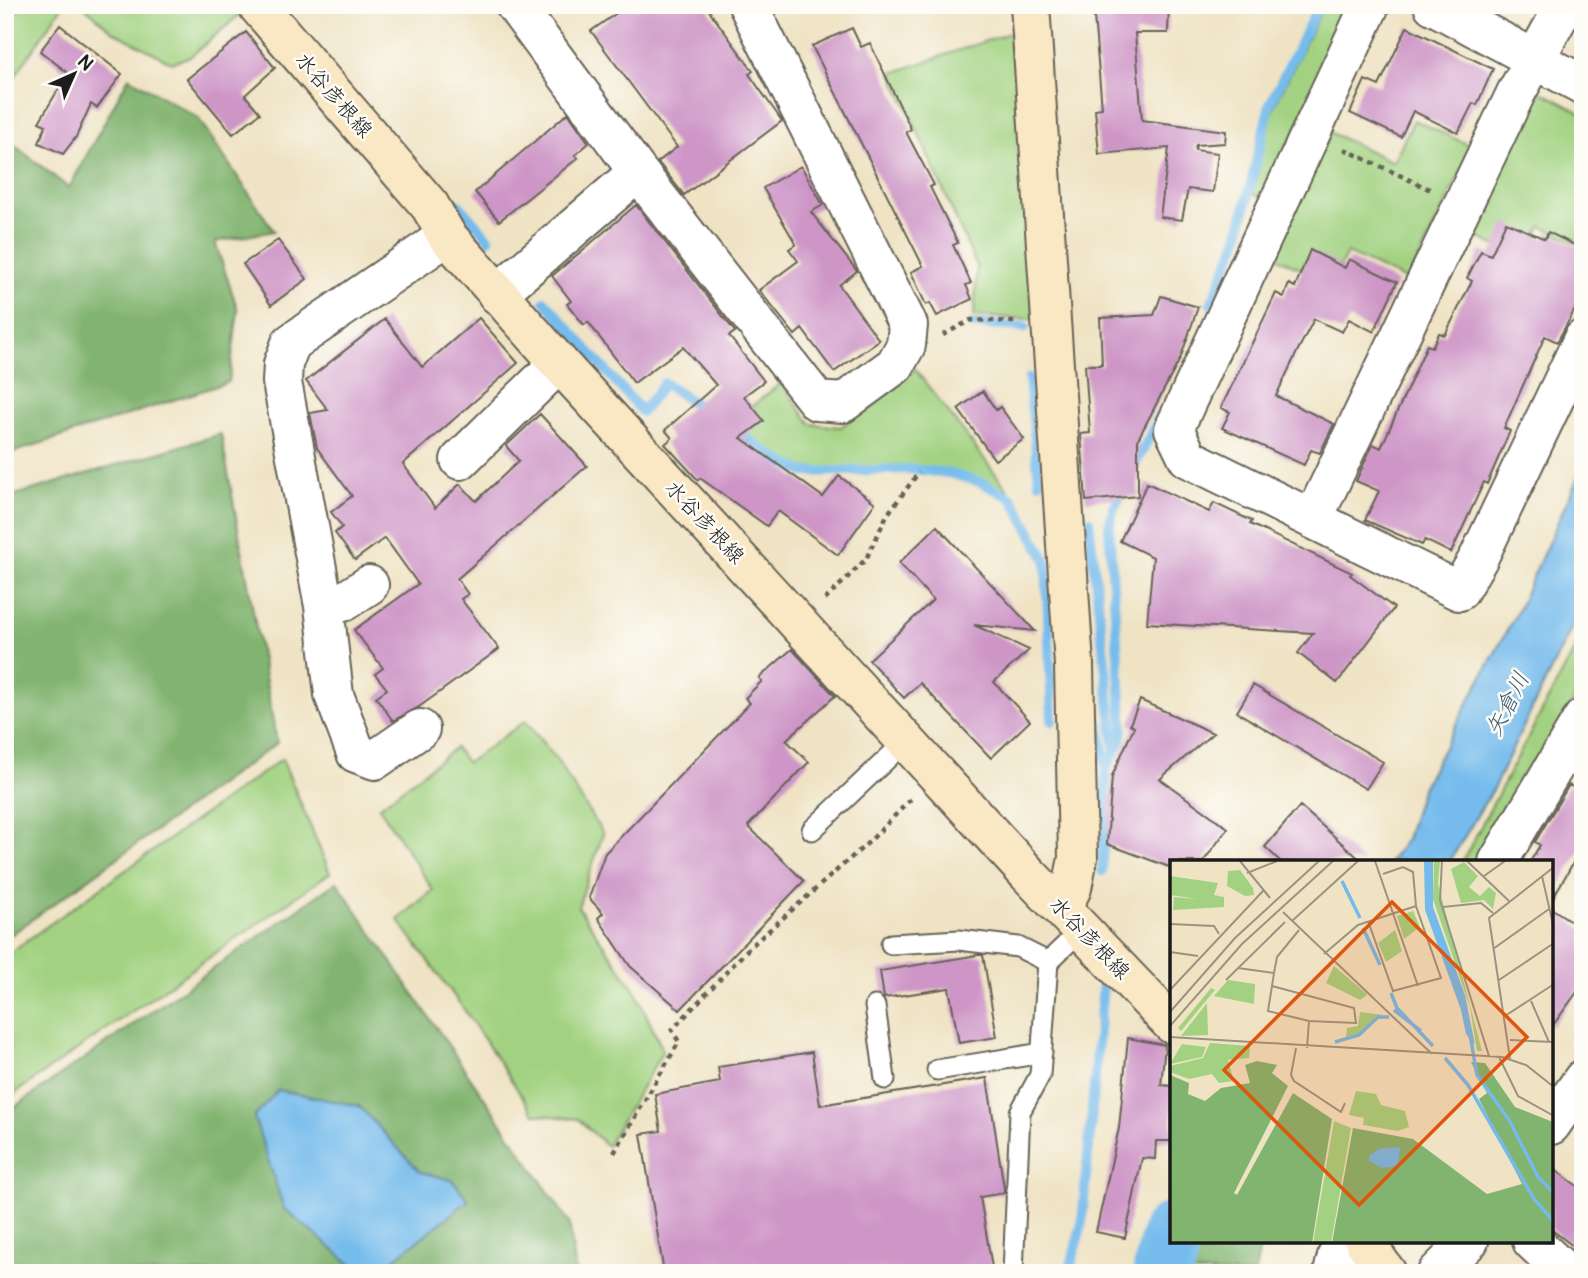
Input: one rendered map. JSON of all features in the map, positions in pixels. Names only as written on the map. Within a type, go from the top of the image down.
[{"type":"main road","name":"水谷彦根線","points":[[257,5],[430,206],[447,236],[559,363],[906,741],[1170,1023]]},
{"type":"main road","points":[[1030,5],[1074,665],[1078,858],[1072,888],[1072,919]]},
{"type":"main road","points":[[1365,1243],[1387,1273]]},
{"type":"street","points":[[515,5],[638,172],[817,401],[843,403],[895,365],[906,345],[908,325],[748,5]]},
{"type":"street","points":[[1370,5],[1174,429],[1188,458],[1459,591],[1478,559],[1583,339]]},
{"type":"street","points":[[1433,5],[1583,85]]},
{"type":"street","points":[[1313,519],[1534,59],[1565,5]]},
{"type":"street","points":[[497,293],[638,172]]},
{"type":"street","points":[[420,729],[375,760],[356,753],[334,695],[324,606],[282,382],[283,364],[291,343],[447,236]]},
{"type":"street","points":[[460,460],[559,363]]},
{"type":"street","points":[[324,606],[343,603],[369,585]]},
{"type":"street","points":[[1499,860],[1583,718]]},
{"type":"street","points":[[1553,1122],[1583,1079]]},
{"type":"street","points":[[1333,1273],[1337,1256],[1353,1243]]},
{"type":"street","points":[[1437,1273],[1467,1243]]},
{"type":"street","points":[[1534,1243],[1566,1273]]},
{"type":"lane","points":[[812,830],[906,741]]},
{"type":"lane","points":[[1013,1273],[1020,1112],[1040,1075],[1048,962],[1072,919]]},
{"type":"lane","points":[[891,944],[959,940],[1018,947],[1048,962]]},
{"type":"lane","points":[[875,1006],[885,1079]]},
{"type":"lane","points":[[937,1070],[1042,1053]]},
{"type":"path","points":[[1338,146],[1438,194]]},
{"type":"path","points":[[906,345],[926,344],[971,320],[1028,323]]},
{"type":"path","points":[[800,626],[866,559],[887,515],[919,472]]},
{"type":"path","points":[[614,1153],[679,1042],[672,1030],[750,948],[870,841],[918,791]]},
{"type":"green space","points":[[5,5],[63,5],[5,91]]},
{"type":"green space","points":[[88,5],[237,5],[238,16],[191,56],[172,63],[112,31],[86,8]]},
{"type":"green space","points":[[1324,5],[1352,5],[1265,199],[1253,194],[1262,147],[1274,107]]},
{"type":"green space","points":[[1012,32],[1035,315],[1031,319],[974,316],[977,267],[892,73]]},
{"type":"green space","points":[[129,77],[198,118],[274,231],[215,242],[238,310],[229,382],[5,455],[5,138],[69,188]]},
{"type":"green space","points":[[1544,93],[1583,114],[1583,246],[1541,226],[1526,260],[1467,232],[1531,98]]},
{"type":"green space","points":[[1414,120],[1473,147],[1408,281],[1347,253],[1332,283],[1274,256],[1329,132],[1393,162]]},
{"type":"green space","points":[[915,369],[1011,494],[973,478],[937,470],[900,467],[811,469],[775,454],[730,424],[781,383],[811,424],[841,427]]},
{"type":"green space","points":[[221,434],[277,743],[5,939],[5,498]]},
{"type":"green space","points":[[1583,634],[1583,684],[1480,860],[1463,860]]},
{"type":"green space","points":[[525,721],[557,760],[603,834],[578,907],[635,990],[663,1051],[607,1146],[578,1119],[534,1114],[463,1008],[398,920],[433,890],[379,807],[455,748],[467,763]]},
{"type":"green space","points":[[282,759],[330,873],[5,1100],[5,956]]},
{"type":"green space","points":[[337,882],[569,1222],[576,1273],[5,1273],[5,1114]]},
{"type":"green space","points":[[1170,1219],[1170,1243],[1261,1243],[1255,1273],[1154,1273]]},
{"type":"water","points":[[1583,466],[1583,604],[1494,787],[1451,860],[1391,860],[1406,839],[1421,790],[1517,612]]},
{"type":"water","points":[[278,1090],[359,1106],[420,1172],[452,1180],[469,1200],[377,1273],[362,1273],[284,1209],[254,1117]]},
{"type":"building","points":[[628,5],[705,5],[753,71],[749,74],[782,121],[684,195],[658,162],[677,147],[591,31]]},
{"type":"building","points":[[1093,5],[1169,5],[1168,33],[1135,33],[1142,120],[1226,131],[1225,143],[1196,145],[1195,150],[1218,153],[1213,192],[1188,189],[1182,220],[1160,217],[1169,148],[1099,154],[1095,109],[1102,108]]},
{"type":"building","points":[[60,25],[122,74],[97,108],[91,104],[76,137],[63,154],[39,143],[46,125],[39,122],[68,73],[40,51]]},
{"type":"building","points":[[1407,27],[1493,69],[1477,105],[1473,103],[1458,133],[1413,111],[1401,137],[1350,113],[1365,80],[1379,86]]},
{"type":"building","points":[[852,28],[861,47],[870,43],[911,129],[906,132],[934,185],[930,187],[958,243],[953,245],[971,283],[966,285],[972,299],[937,316],[930,303],[926,305],[911,272],[923,266],[812,46]]},
{"type":"building","points":[[246,32],[275,68],[245,95],[260,113],[233,134],[187,79]]},
{"type":"building","points":[[568,113],[589,143],[575,155],[578,158],[499,221],[475,192]]},
{"type":"building","points":[[801,166],[823,205],[811,212],[857,271],[839,285],[879,340],[834,372],[802,329],[795,335],[759,290],[798,261],[789,249],[796,244],[763,188]]},
{"type":"building","points":[[636,205],[735,332],[729,336],[764,381],[744,396],[764,421],[741,438],[823,497],[839,476],[875,503],[838,555],[778,511],[767,526],[700,478],[698,480],[665,444],[672,438],[665,430],[716,385],[683,347],[634,383],[588,322],[584,325],[567,304],[571,301],[552,276]]},
{"type":"building","points":[[1506,222],[1545,239],[1548,232],[1583,249],[1583,295],[1557,342],[1545,336],[1504,428],[1510,431],[1487,484],[1484,482],[1451,553],[1425,540],[1422,545],[1365,520],[1379,491],[1356,481],[1373,444],[1381,448],[1427,345],[1432,347],[1439,333],[1445,335],[1472,281],[1467,278],[1481,251],[1491,255]]},
{"type":"building","points":[[278,240],[307,279],[271,305],[243,264]]},
{"type":"building","points":[[1310,250],[1345,268],[1349,259],[1397,282],[1374,332],[1349,319],[1342,332],[1314,319],[1298,350],[1276,396],[1334,424],[1320,453],[1311,450],[1304,465],[1222,428],[1230,412],[1221,408],[1276,293],[1284,297],[1289,284],[1295,287]]},
{"type":"building","points":[[1161,296],[1198,307],[1180,359],[1138,439],[1138,496],[1086,501],[1081,434],[1090,433],[1085,365],[1102,365],[1100,318],[1154,315]]},
{"type":"building","points":[[479,318],[518,363],[403,464],[435,508],[460,484],[476,501],[519,461],[506,446],[540,414],[587,466],[457,579],[468,594],[461,599],[499,649],[419,707],[393,721],[376,697],[387,689],[375,674],[383,668],[354,630],[418,584],[385,538],[355,560],[335,533],[342,527],[331,512],[352,496],[317,448],[310,413],[328,410],[306,381],[385,319],[422,367]]},
{"type":"building","points":[[983,391],[996,410],[1000,407],[1024,439],[995,460],[958,409]]},
{"type":"building","points":[[1147,483],[1209,512],[1214,503],[1252,521],[1250,524],[1352,573],[1350,575],[1394,608],[1337,683],[1298,653],[1313,633],[1147,623],[1153,557],[1120,541]]},
{"type":"building","points":[[937,526],[1035,631],[974,625],[1029,650],[994,682],[1030,721],[991,758],[920,683],[904,698],[869,660],[933,600],[899,563]]},
{"type":"building","points":[[792,649],[835,696],[786,740],[809,762],[748,826],[804,881],[680,1010],[630,966],[598,918],[603,913],[589,898],[605,853],[750,703],[745,698],[762,681],[759,678]]},
{"type":"building","points":[[1253,685],[1383,762],[1366,789],[1237,712]]},
{"type":"building","points":[[1140,700],[1213,733],[1160,779],[1228,828],[1204,860],[1170,860],[1170,867],[1107,844],[1112,776],[1134,727],[1130,724]]},
{"type":"building","points":[[1569,785],[1583,793],[1583,846],[1553,898],[1553,860],[1531,860],[1540,845],[1535,842]]},
{"type":"building","points":[[1300,806],[1361,860],[1279,860],[1265,847]]},
{"type":"building","points":[[1553,909],[1583,929],[1583,984],[1553,1025]]},
{"type":"building","points":[[983,955],[997,1037],[959,1043],[949,988],[884,998],[880,971]]},
{"type":"building","points":[[1128,1038],[1165,1045],[1161,1085],[1170,1086],[1170,1141],[1156,1141],[1155,1159],[1142,1158],[1125,1238],[1096,1232],[1119,1128]]},
{"type":"building","points":[[812,1052],[820,1105],[987,1078],[1004,1188],[1004,1193],[980,1197],[993,1273],[664,1273],[641,1134],[661,1131],[655,1094],[720,1082],[718,1067]]},
{"type":"building","points":[[1553,1168],[1583,1190],[1583,1254],[1553,1231]]},
{"type":"waterway","points":[[1211,304],[1237,242],[1270,104],[1319,5]]},
{"type":"waterway","points":[[459,205],[489,239]]},
{"type":"waterway","points":[[545,301],[642,412],[664,383],[706,411]]},
{"type":"waterway","points":[[973,324],[1025,327]]},
{"type":"waterway","points":[[1029,378],[1039,482]]},
{"type":"waterway","points":[[1132,471],[1161,414]]},
{"type":"waterway","points":[[734,430],[779,460],[804,472],[910,469],[948,473],[980,482],[1012,498],[1046,560],[1052,721]]},
{"type":"waterway","points":[[1102,871],[1106,768],[1121,741],[1123,729],[1109,528],[1113,510],[1125,486]]},
{"type":"waterway","points":[[1089,521],[1115,751]]},
{"type":"waterway","points":[[1098,721],[1106,768]]},
{"type":"waterway","points":[[1069,1273],[1082,1223],[1103,984]]},
{"type":"waterway","name":"矢倉川","points":[[1163,1273],[1170,1242]]}]
